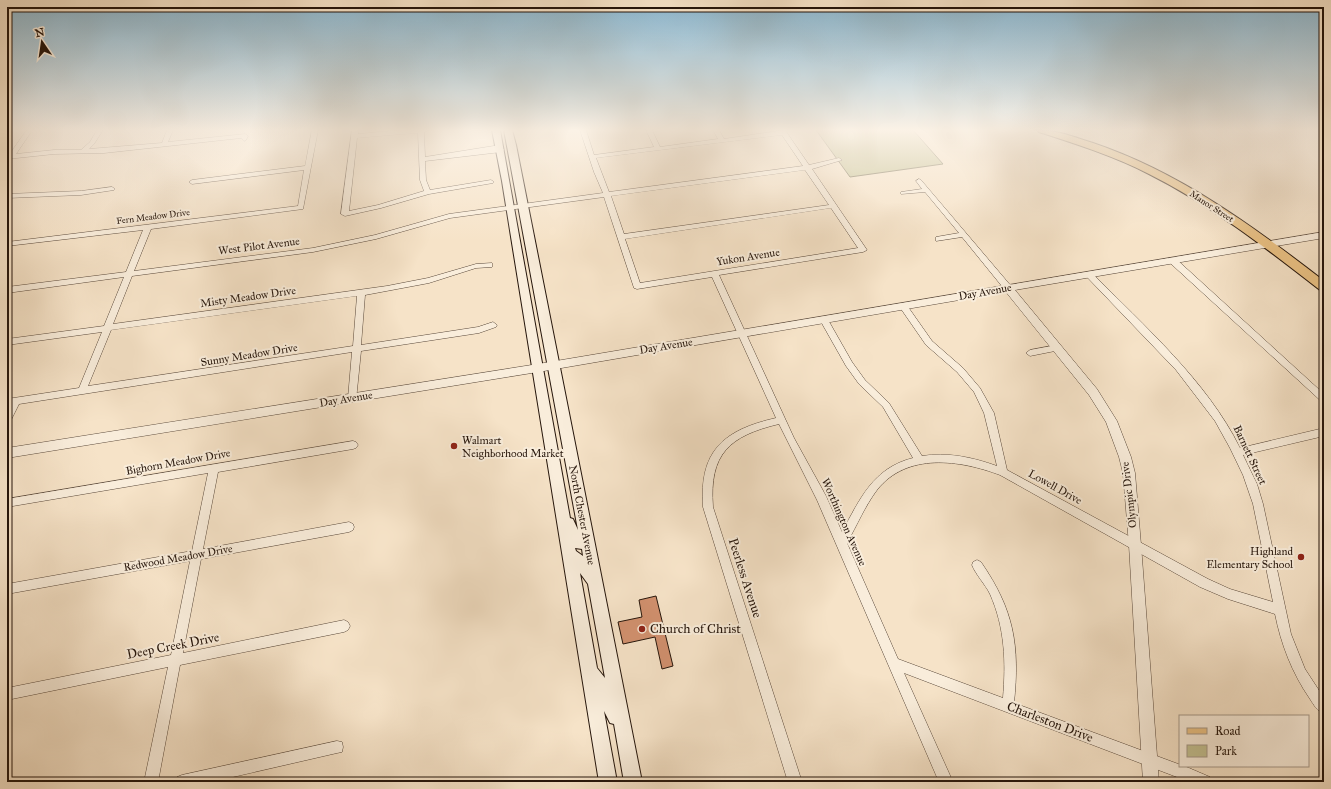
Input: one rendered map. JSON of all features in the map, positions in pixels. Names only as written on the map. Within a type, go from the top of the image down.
[{"type":"main road","name":"North Chester Avenue","points":[[504,167],[608,782]]},
{"type":"main road","name":"North Chester Avenue","points":[[516,167],[633,782]]},
{"type":"main road","name":"Manor Street","points":[[1142,167],[1184,188],[1269,245],[1324,287]]},
{"type":"main road","name":"Manor Street","points":[[1159,167],[1208,194],[1282,242],[1324,275]]},
{"type":"main road","points":[[561,508],[576,540],[579,542],[587,542]]},
{"type":"main road","points":[[569,554],[582,564],[595,584]]},
{"type":"main road","points":[[589,671],[598,681],[623,731]]},
{"type":"street","points":[[351,167],[345,214],[379,207],[428,192],[491,182]]},
{"type":"street","points":[[422,167],[423,180],[428,192]]},
{"type":"street","points":[[596,167],[621,237],[833,206],[807,167]]},
{"type":"street","name":"West Pilot Avenue","points":[[7,290],[334,247],[435,220],[511,207],[807,167]]},
{"type":"street","points":[[192,182],[308,168]]},
{"type":"street","name":"Fern Meadow Drive","points":[[7,242],[148,227],[301,208],[308,168]]},
{"type":"street","name":"Olympic Drive","points":[[919,181],[1100,401],[1112,421],[1120,440],[1129,474],[1151,782]]},
{"type":"street","points":[[7,196],[81,193],[112,190]]},
{"type":"street","points":[[903,193],[926,190]]},
{"type":"street","name":"Yukon Avenue","points":[[621,237],[637,286],[863,250],[833,206]]},
{"type":"street","points":[[82,391],[148,227]]},
{"type":"street","points":[[939,239],[963,235]]},
{"type":"street","name":"Day Avenue","points":[[7,453],[538,368],[1324,235]]},
{"type":"street","points":[[1172,260],[1324,399]]},
{"type":"street","name":"Misty Meadow Drive","points":[[7,342],[361,293],[408,285],[476,266],[489,265]]},
{"type":"street","name":"Worthington Avenue","points":[[715,274],[782,420],[822,499],[946,782]]},
{"type":"street","name":"Barnett Street","points":[[1089,274],[1189,380],[1216,414],[1238,452],[1248,475],[1261,517],[1284,634],[1297,667],[1306,684],[1324,708]]},
{"type":"street","points":[[353,398],[361,293]]},
{"type":"street","points":[[903,306],[929,343],[960,370],[977,390],[989,413],[1003,472]]},
{"type":"street","points":[[824,320],[848,364],[862,382],[886,405],[918,460]]},
{"type":"street","name":"Sunny Meadow Drive","points":[[11,401],[357,350],[479,330],[493,325]]},
{"type":"street","points":[[1030,353],[1057,348]]},
{"type":"street","points":[[7,419],[11,401]]},
{"type":"street","name":"Peerless Avenue","points":[[782,420],[754,426],[738,434],[725,444],[709,471],[706,495],[708,506],[796,782]]},
{"type":"street","points":[[1238,452],[1324,432]]},
{"type":"street","name":"Bighorn Meadow Drive","points":[[7,503],[353,445]]},
{"type":"street","name":"Lowell Drive","points":[[841,543],[872,490],[879,481],[900,467],[918,460],[938,458],[958,459],[974,462],[1003,472],[1204,583],[1234,596],[1280,610]]},
{"type":"street","points":[[151,782],[214,468]]},
{"type":"street","name":"Redwood Meadow Drive","points":[[7,590],[349,527]]},
{"type":"street","points":[[977,565],[995,593],[1008,630],[1012,667],[1008,706]]},
{"type":"street","name":"Deep Creek Drive","points":[[7,694],[344,626]]},
{"type":"street","name":"Charleston Drive","points":[[894,663],[1205,782]]},
{"type":"street","points":[[182,782],[337,747]]},
{"type":"green space","points":[[843,167],[923,167],[850,177]]},
{"type":"building","name":"Church of Christ","points":[[656,596],[673,666],[662,669],[655,637],[623,644],[618,622],[642,617],[639,600]]},
{"type":"place","name":"Walmart Neighborhood Market","points":[[454,446]]},
{"type":"place","name":"Highland Elementary School","points":[[1301,557]]},
{"type":"place","name":"Church of Christ","points":[[642,629]]}]
